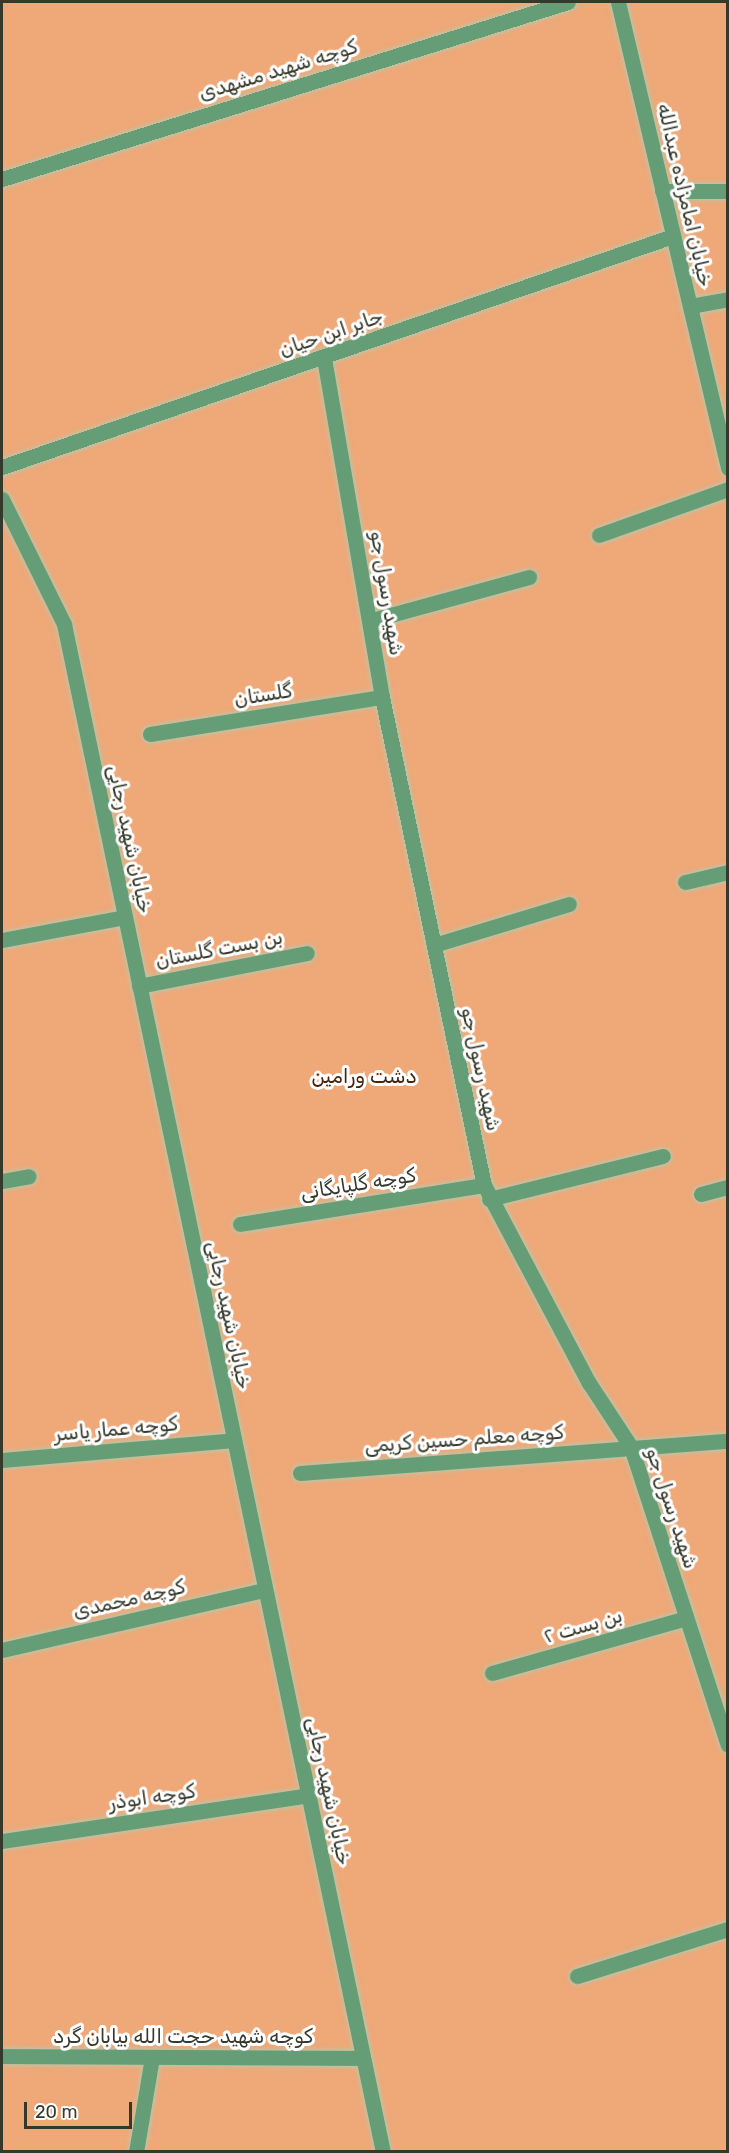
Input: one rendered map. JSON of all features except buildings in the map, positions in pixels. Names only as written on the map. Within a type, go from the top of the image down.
[{"type":"street","name":"کوچه شهید مشهدی","points":[[2,179],[568,2]]},
{"type":"street","name":"خیابان امامزاده عبدالله","points":[[618,2],[728,468]]},
{"type":"street","points":[[662,192],[728,191]]},
{"type":"street","name":"جابر ابن حیان","points":[[2,467],[673,236]]},
{"type":"street","points":[[690,306],[728,299]]},
{"type":"street","name":"شهید رسول جو","points":[[324,358],[372,620],[382,697],[487,1192],[589,1383],[631,1447],[728,1745]]},
{"type":"street","points":[[599,535],[728,489]]},
{"type":"street","name":"خیابان شهید رجایی","points":[[2,499],[64,624],[383,2151]]},
{"type":"street","points":[[372,620],[529,577]]},
{"type":"street","name":"گلستان","points":[[150,734],[382,697]]},
{"type":"street","points":[[684,882],[728,872]]},
{"type":"street","points":[[434,945],[569,904]]},
{"type":"street","points":[[2,940],[125,917]]},
{"type":"street","name":"بن بست گلستان","points":[[139,986],[307,953]]},
{"type":"street","name":"کوچه گلپایگانی","points":[[240,1224],[487,1192],[663,1156]]},
{"type":"street","points":[[2,1181],[29,1176]]},
{"type":"street","points":[[701,1194],[728,1186]]},
{"type":"street","name":"کوچه عمار یاسر","points":[[2,1460],[234,1440]]},
{"type":"street","name":"کوچه معلم حسین کریمی","points":[[300,1473],[728,1441]]},
{"type":"street","name":"کوچه محمدی","points":[[2,1650],[265,1590]]},
{"type":"street","name":"بن بست ۲","points":[[492,1673],[686,1618]]},
{"type":"street","name":"کوچه ابوذر","points":[[2,1841],[308,1795]]},
{"type":"street","points":[[577,1976],[728,1929]]},
{"type":"street","name":"کوچه شهید حجت الله بیابان گرد","points":[[2,2056],[363,2058]]},
{"type":"street","points":[[136,2151],[152,2057]]},
{"type":"green space","name":"دشت ورامین","points":[[2,2],[727,2],[727,2152],[2,2152]]}]
